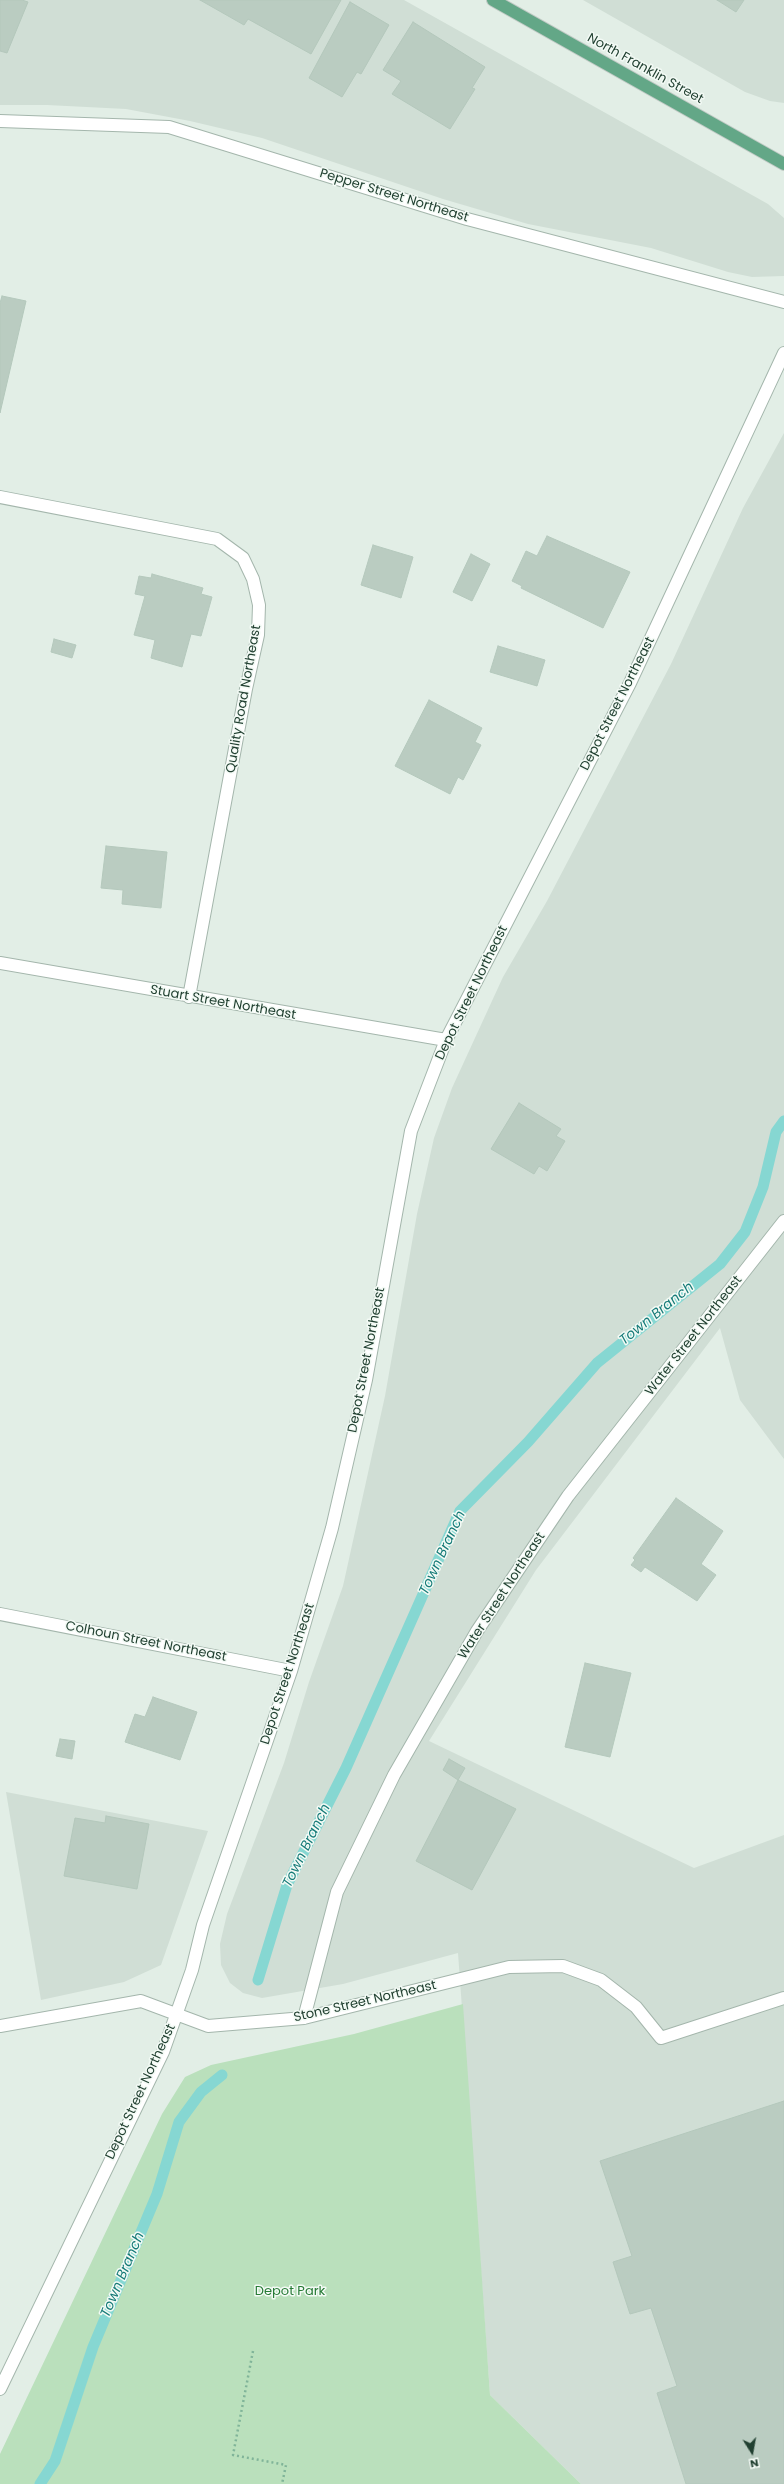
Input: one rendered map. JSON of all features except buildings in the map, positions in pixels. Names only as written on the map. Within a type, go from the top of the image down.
[{"type":"main road","name":"North Franklin Street","points":[[492,0],[784,164]]},
{"type":"street","name":"Pepper Street Northeast","points":[[0,121],[169,127],[467,219],[784,302]]},
{"type":"street","name":"Depot Street Northeast","points":[[0,2389],[163,2052],[192,1970],[203,1925],[291,1671],[332,1528],[366,1380],[411,1131],[446,1040],[630,683],[784,353]]},
{"type":"street","name":"Quality Road Northeast","points":[[0,497],[217,539],[243,558],[253,579],[259,605],[258,635],[246,689],[189,997]]},
{"type":"street","name":"Stuart Street Northeast","points":[[0,963],[189,997],[446,1040]]},
{"type":"street","name":"Water Street Northeast","points":[[304,2018],[336,1892],[394,1775],[477,1631],[568,1496],[784,1221]]},
{"type":"street","name":"Colhoun Street Northeast","points":[[0,1614],[291,1671]]},
{"type":"street","name":"Stone Street Northeast","points":[[0,2026],[141,2001],[208,2026],[304,2018],[509,1967],[563,1966],[601,1980],[636,2007],[661,2038],[784,1998]]},
{"type":"path","points":[[253,2351],[233,2455],[286,2465],[282,2484]]},
{"type":"shaded area","points":[[0,0],[404,0],[768,204],[784,218],[784,276],[752,277],[728,272],[651,248],[528,224],[443,199],[262,138],[190,121],[126,109],[47,105],[0,105]]},
{"type":"shaded area","points":[[583,0],[784,0],[784,103],[770,101],[745,92]]},
{"type":"shaded area","points":[[784,433],[784,1459],[740,1400],[720,1328],[536,1570],[429,1741],[694,1868],[784,1835],[784,2484],[581,2484],[490,2395],[458,1953],[343,1984],[262,1998],[243,1993],[230,1983],[221,1965],[220,1944],[227,1914],[284,1763],[309,1682],[343,1586],[385,1396],[417,1214],[434,1138],[452,1088],[503,977],[547,901],[671,664],[743,508]]},
{"type":"shaded area","points":[[6,1792],[208,1831],[161,1965],[124,1982],[41,2000]]},
{"type":"green space","name":"Depot Park","points":[[463,2004],[490,2395],[581,2484],[0,2484],[0,2454],[162,2114],[185,2077],[211,2065],[354,2034]]},
{"type":"waterway","name":"Town Branch","points":[[258,1980],[287,1885],[346,1768],[460,1511],[528,1442],[597,1363],[720,1264],[745,1232],[763,1187],[776,1132],[784,1121]]},
{"type":"waterway","name":"Town Branch","points":[[40,2484],[55,2461],[93,2347],[157,2194],[179,2122],[201,2092],[222,2075]]}]
